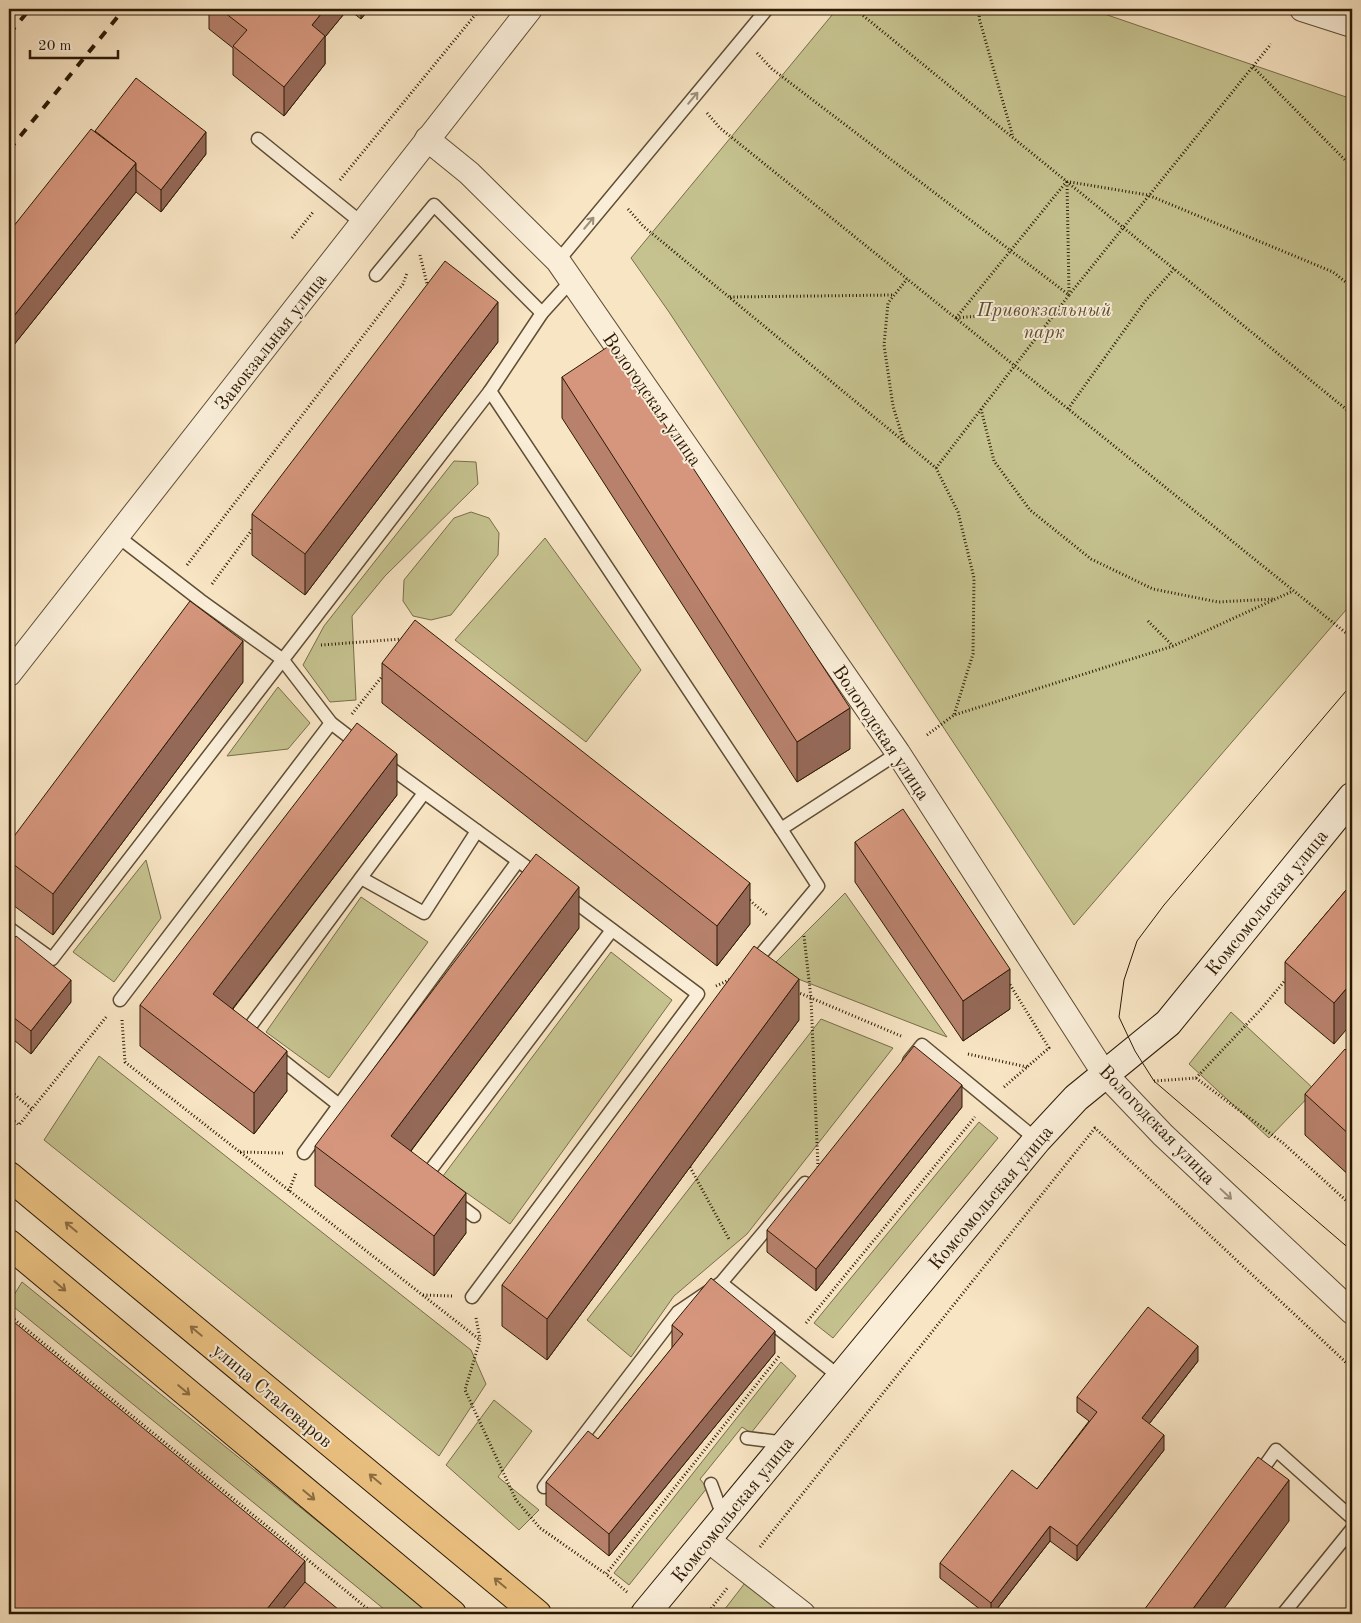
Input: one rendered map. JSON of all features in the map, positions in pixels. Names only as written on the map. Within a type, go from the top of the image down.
[{"type":"main road","name":"улица Сталеваров","points":[[9,1176],[537,1614]]},
{"type":"main road","points":[[9,1244],[452,1614]]},
{"type":"street","name":"Завокзальная улица","points":[[9,674],[530,9]]},
{"type":"street","points":[[1302,9],[1352,26]]},
{"type":"street","name":"Вологодская улица","points":[[427,140],[469,173],[558,260],[898,753],[1104,1073],[1163,1135],[1352,1312]]},
{"type":"street","name":"Комсомольская улица","points":[[645,1614],[1037,1140],[1076,1098],[1168,1022],[1352,797]]},
{"type":"street","points":[[716,1530],[744,1568],[802,1614]]},
{"type":"lane","points":[[558,260],[766,9]]},
{"type":"lane","points":[[258,139],[363,224]]},
{"type":"lane","points":[[376,274],[434,205],[542,313]]},
{"type":"lane","points":[[9,928],[52,959],[490,391],[542,313],[572,280]]},
{"type":"lane","points":[[490,391],[818,886],[748,971]]},
{"type":"lane","points":[[116,535],[200,600],[282,659],[335,726],[373,756],[698,994],[472,1296]]},
{"type":"lane","points":[[120,1000],[335,726]]},
{"type":"lane","points":[[781,829],[898,753]]},
{"type":"lane","points":[[339,1105],[246,1032],[424,793]]},
{"type":"lane","points":[[361,878],[424,913],[477,831]]},
{"type":"lane","points":[[304,1153],[518,861]]},
{"type":"lane","points":[[474,1216],[422,1179],[612,930]]},
{"type":"lane","points":[[898,1074],[922,1045],[1037,1140]]},
{"type":"lane","points":[[544,1487],[678,1312],[721,1282],[818,1167]]},
{"type":"lane","points":[[721,1282],[840,1378]]},
{"type":"lane","points":[[747,1438],[786,1443]]},
{"type":"lane","points":[[1248,1489],[1276,1450],[1352,1518]]},
{"type":"lane","points":[[711,1484],[716,1530]]},
{"type":"lane","points":[[1282,1614],[1352,1529]]},
{"type":"path","points":[[292,238],[480,9]]},
{"type":"path","points":[[855,9],[1352,414]]},
{"type":"path","points":[[980,9],[979,18],[1013,138]]},
{"type":"path","points":[[743,38],[772,69],[1069,295]]},
{"type":"path","points":[[936,468],[980,408],[1015,366],[1122,227],[1271,44]]},
{"type":"path","points":[[1253,67],[1352,167]]},
{"type":"path","points":[[693,97],[720,128],[1346,633]]},
{"type":"path","points":[[956,318],[1067,182]]},
{"type":"path","points":[[1067,182],[1148,195],[1333,272],[1352,287]]},
{"type":"path","points":[[1067,182],[1069,295]]},
{"type":"path","points":[[614,193],[643,226],[936,468],[958,512],[974,578],[973,654],[954,715]]},
{"type":"path","points":[[419,252],[429,290],[424,296]]},
{"type":"path","points":[[176,580],[403,284],[408,267]]},
{"type":"path","points":[[1068,409],[1146,300],[1174,269]]},
{"type":"path","points":[[904,442],[893,406],[884,346],[888,303],[907,279]]},
{"type":"path","points":[[730,297],[894,295]]},
{"type":"path","points":[[956,318],[1058,309]]},
{"type":"path","points":[[980,408],[994,461],[1030,510],[1091,559],[1153,589],[1218,602],[1276,599]]},
{"type":"path","points":[[200,600],[258,521]]},
{"type":"path","points":[[927,736],[954,715],[1173,646],[1293,591]]},
{"type":"path","points":[[1148,621],[1173,646]]},
{"type":"path","points":[[291,648],[404,639]]},
{"type":"path","points":[[335,726],[388,670]]},
{"type":"path","points":[[745,897],[784,927]]},
{"type":"path","points":[[801,907],[811,998],[818,1167]]},
{"type":"path","points":[[1196,1078],[1263,1007],[1295,969]]},
{"type":"path","points":[[698,994],[748,971]]},
{"type":"path","points":[[793,990],[922,1045],[1028,1067],[1049,1048]]},
{"type":"path","points":[[9,1117],[19,1125],[120,1000]]},
{"type":"path","points":[[120,1000],[125,1062],[480,1340],[464,1390],[516,1500],[540,1528],[606,1574]]},
{"type":"path","points":[[1154,1081],[1196,1078],[1283,1143],[1352,1206]]},
{"type":"path","points":[[9,1090],[32,1109]]},
{"type":"path","points":[[707,1614],[1095,1128],[1352,1368]]},
{"type":"path","points":[[240,1152],[304,1153],[289,1191]]},
{"type":"path","points":[[690,1167],[740,1259]]},
{"type":"path","points":[[9,1315],[374,1614]]},
{"type":"green space","name":"Привокзальный парк","points":[[837,9],[1090,9],[1352,99],[1352,603],[1074,925],[669,312],[631,258]]},
{"type":"green space","points":[[454,461],[476,462],[478,484],[385,576],[352,616],[356,700],[330,702],[303,665],[324,626]]},
{"type":"green space","points":[[471,512],[489,518],[499,533],[498,555],[451,615],[431,620],[413,616],[403,601],[404,580],[454,518]]},
{"type":"green space","points":[[545,538],[641,670],[586,742],[455,640]]},
{"type":"green space","points":[[278,687],[310,723],[288,749],[227,756]]},
{"type":"green space","points":[[146,860],[161,918],[114,982],[73,952]]},
{"type":"green space","points":[[845,893],[947,1037],[770,968]]},
{"type":"green space","points":[[361,897],[428,942],[329,1078],[266,1032]]},
{"type":"green space","points":[[611,952],[672,1000],[510,1224],[443,1176]]},
{"type":"green space","points":[[1231,1012],[1315,1090],[1269,1138],[1189,1064]]},
{"type":"green space","points":[[821,1019],[893,1048],[747,1234],[674,1296],[631,1357],[587,1320]]},
{"type":"green space","points":[[99,1056],[471,1350],[486,1384],[439,1456],[44,1140]]},
{"type":"green space","points":[[979,1122],[998,1138],[833,1338],[814,1323]]},
{"type":"green space","points":[[22,1282],[432,1614],[390,1614],[9,1303]]},
{"type":"green space","points":[[781,1362],[796,1376],[751,1433],[742,1427],[700,1479],[707,1488],[629,1585],[614,1573]]},
{"type":"green space","points":[[494,1400],[532,1431],[498,1477],[539,1510],[519,1530],[446,1465]]},
{"type":"green space","points":[[745,1583],[784,1614],[721,1614]]},
{"type":"building","points":[[220,9],[325,9],[312,25],[325,36],[284,87],[233,46],[247,30]]},
{"type":"building","points":[[136,78],[206,132],[161,190],[136,170],[136,163],[95,131]]},
{"type":"building","points":[[91,129],[136,163],[9,322],[9,232]]},
{"type":"building","points":[[445,261],[498,302],[305,554],[252,514]]},
{"type":"building","points":[[612,344],[850,708],[797,742],[562,377]]},
{"type":"building","points":[[190,601],[243,641],[53,894],[9,861],[9,843]]},
{"type":"building","points":[[415,620],[750,883],[717,926],[382,663]]},
{"type":"building","points":[[357,723],[397,754],[213,994],[287,1051],[254,1093],[140,1005]]},
{"type":"building","points":[[903,809],[1010,969],[963,1001],[855,842]]},
{"type":"building","points":[[536,854],[579,887],[391,1136],[466,1193],[434,1236],[315,1146]]},
{"type":"building","points":[[1352,883],[1352,982],[1334,1003],[1285,962]]},
{"type":"building","points":[[16,936],[71,980],[31,1031],[9,1014],[9,945]]},
{"type":"building","points":[[754,946],[799,979],[547,1319],[502,1285]]},
{"type":"building","points":[[914,1046],[962,1085],[816,1269],[767,1230]]},
{"type":"building","points":[[1345,1049],[1352,1056],[1352,1137],[1305,1094]]},
{"type":"building","points":[[711,1278],[775,1331],[609,1534],[546,1482],[588,1431],[598,1439],[683,1334],[672,1325]]},
{"type":"building","points":[[1148,1307],[1198,1346],[1142,1418],[1164,1435],[1077,1546],[1050,1526],[991,1603],[940,1563],[1012,1470],[1037,1489],[1097,1412],[1077,1397]]},
{"type":"building","points":[[9,1318],[305,1561],[263,1614],[9,1614]]},
{"type":"building","points":[[1258,1457],[1289,1480],[1189,1614],[1141,1614]]},
{"type":"building","points":[[305,1582],[344,1614],[287,1614],[282,1610]]},
{"type":"tram line","points":[[1352,684],[1164,905],[1137,941],[1124,980],[1119,1017],[1135,1051],[1154,1081],[1352,1251]]},
{"type":"railway","points":[[9,34],[30,9]]},
{"type":"railway","points":[[9,150],[124,9]]}]
